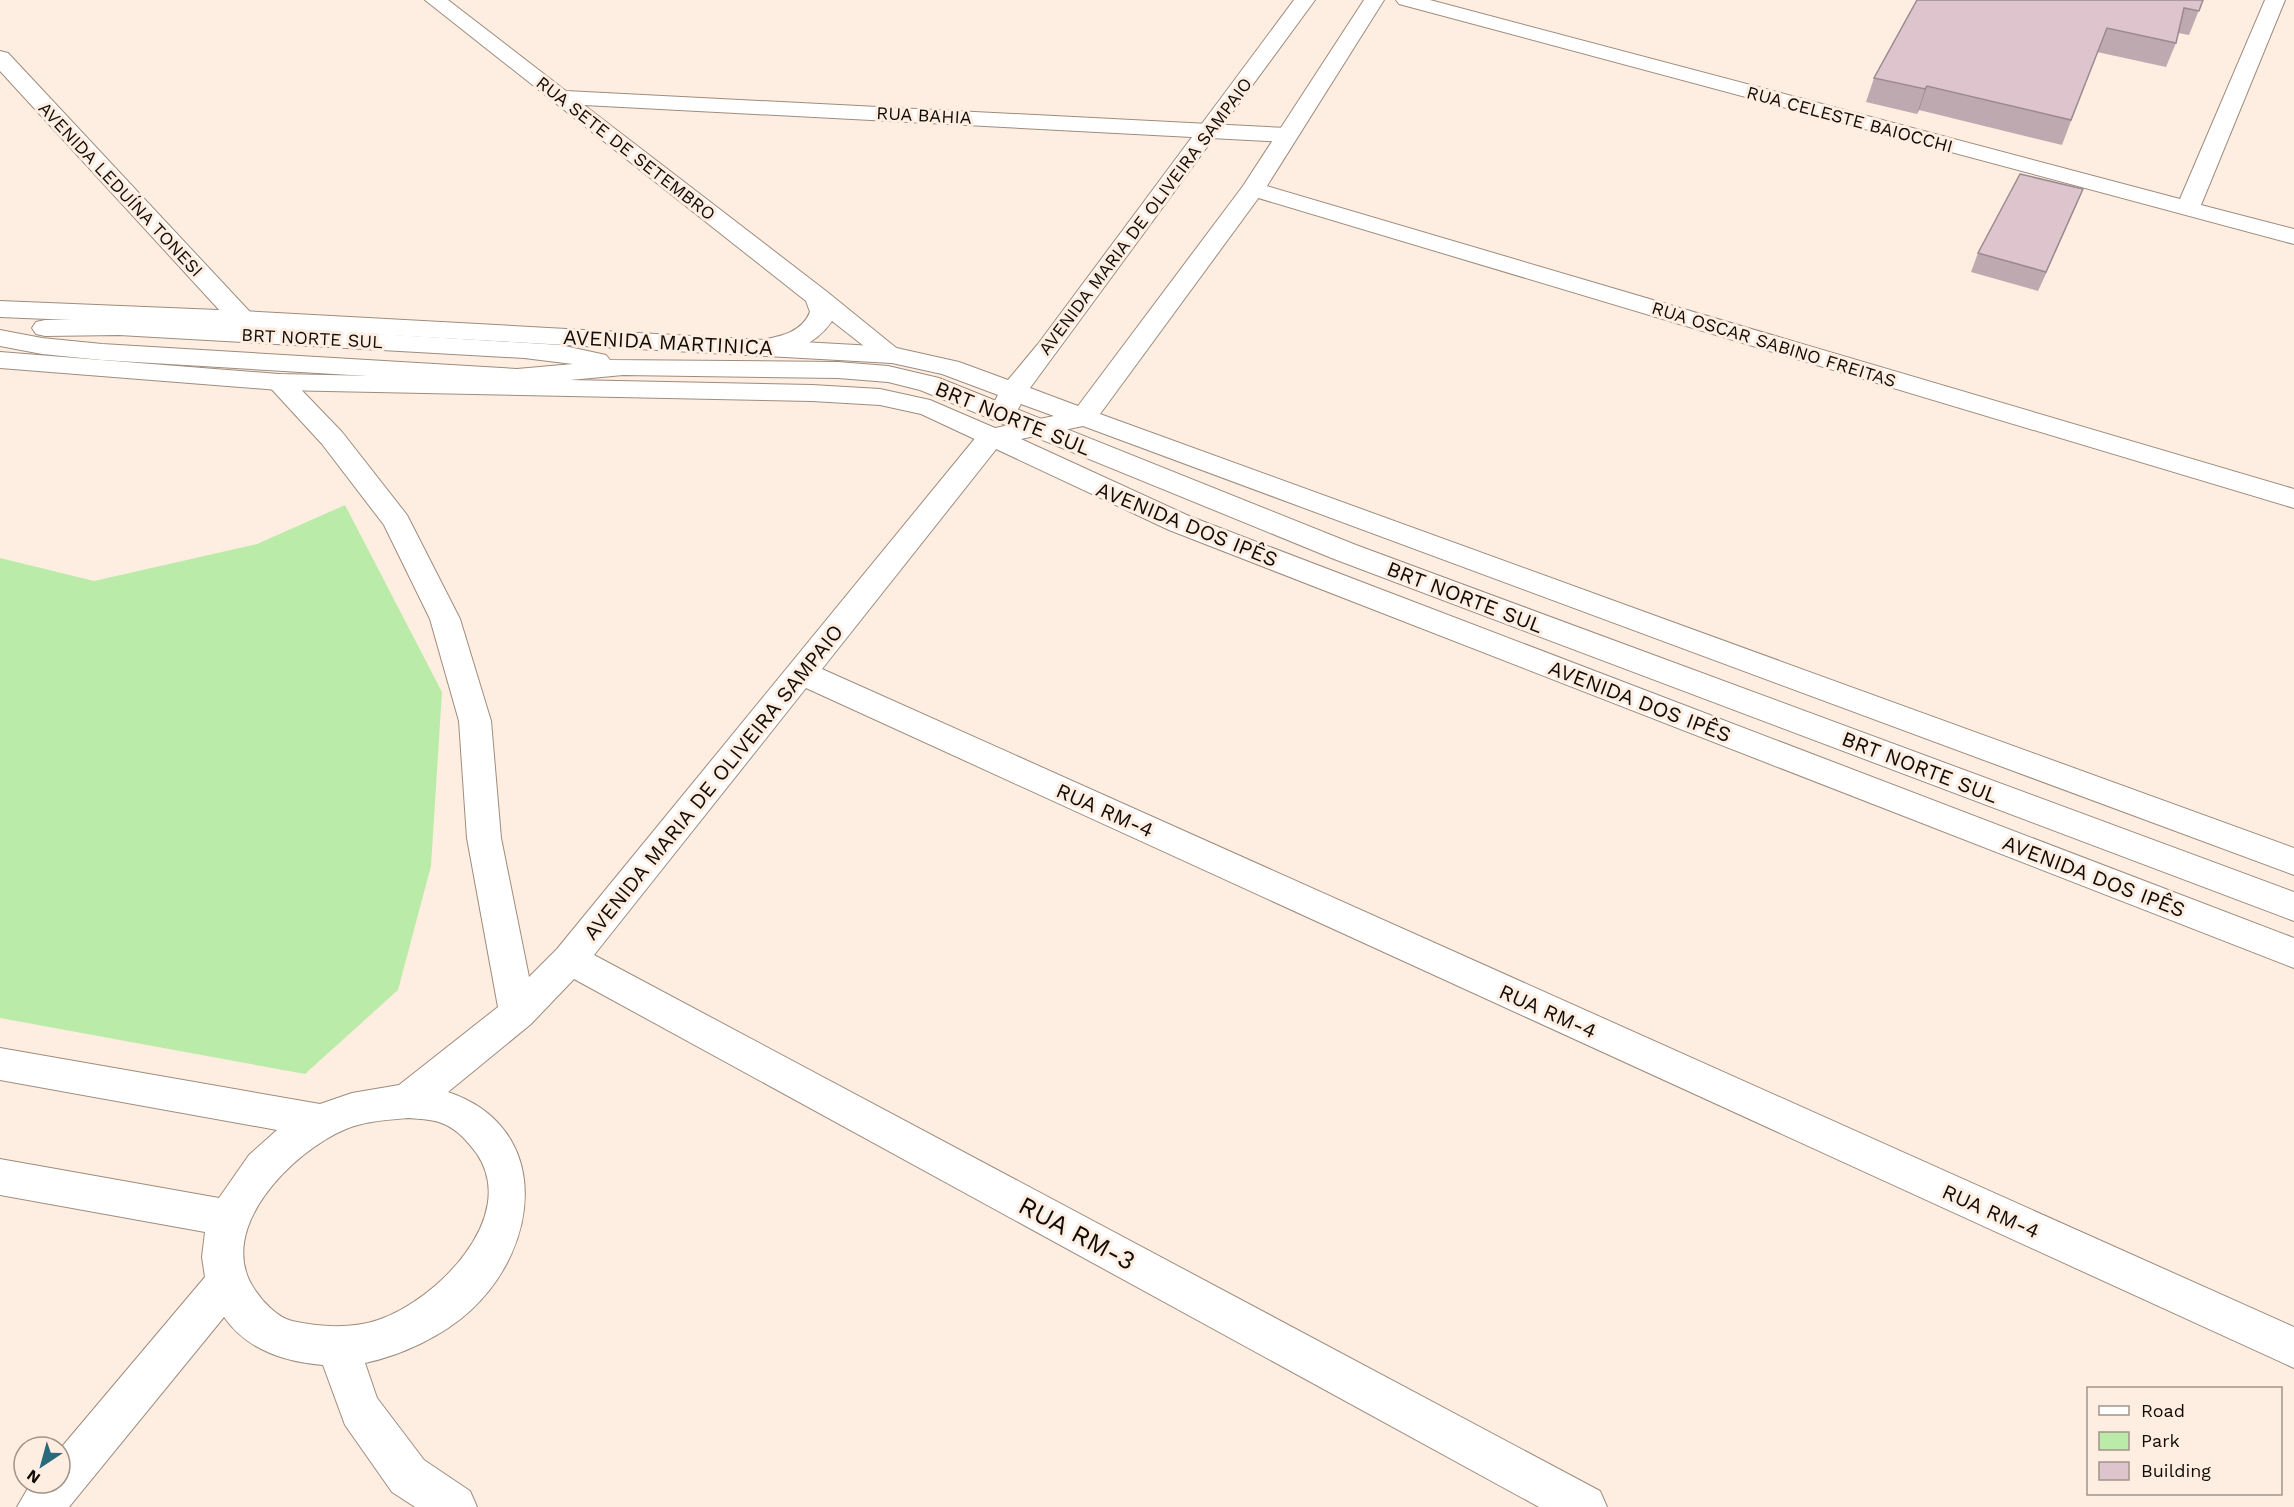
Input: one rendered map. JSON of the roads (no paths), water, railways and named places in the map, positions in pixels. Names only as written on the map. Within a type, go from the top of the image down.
[{"type":"street","name":"RUA SETE DE SETEMBRO","points":[[435,0],[892,355]]},
{"type":"street","name":"AVENIDA MARIA DE OLIVEIRA SAMPAIO","points":[[408,1101],[518,1013],[570,959],[802,673],[1003,413],[1305,0]]},
{"type":"street","points":[[1083,418],[1253,189],[1374,0]]},
{"type":"street","name":"RUA CELESTE BAIOCCHI","points":[[1406,0],[2294,237]]},
{"type":"street","points":[[2187,210],[2275,0]]},
{"type":"street","name":"AVENIDA LEDUÍNA TONESI","points":[[0,58],[10,80],[242,320]]},
{"type":"street","name":"RUA BAHIA","points":[[561,97],[1287,135]]},
{"type":"street","name":"RUA OSCAR SABINO FREITAS","points":[[1253,189],[2294,499]]},
{"type":"street","points":[[761,348],[791,342],[814,328],[823,312],[817,296]]},
{"type":"street","name":"AVENIDA MARTINICA","points":[[0,309],[892,355],[950,368],[1003,413]]},
{"type":"street","name":"BRT NORTE SUL","points":[[0,333],[52,328],[119,327],[524,350],[560,353],[622,367]]},
{"type":"street","name":"BRT NORTE SUL","points":[[0,338],[42,346],[102,352],[517,377],[622,367],[838,370],[888,374],[929,384],[1040,427],[1204,497],[1345,552],[2294,907]]},
{"type":"street","name":"AVENIDA MARTINICA","points":[[0,360],[278,382],[880,397],[930,408],[1083,418]]},
{"type":"street","points":[[278,382],[332,438],[397,522],[445,619],[476,721],[484,838],[518,1013]]},
{"type":"street","name":"AVENIDA DOS IPÊS","points":[[1003,413],[1179,523],[2294,953]]},
{"type":"street","points":[[1040,427],[1083,418],[2294,862]]},
{"type":"street","name":"RUA RM-4","points":[[802,673],[2294,1348]]},
{"type":"street","name":"RUA RM-3","points":[[570,959],[1584,1507]]},
{"type":"street","points":[[0,1064],[322,1121]]},
{"type":"street","points":[[408,1101],[446,1107],[476,1124],[498,1149],[508,1180],[505,1217],[490,1254],[463,1289],[454,1296],[426,1317],[382,1338],[338,1347],[288,1341],[249,1318],[226,1282],[224,1240],[231,1218],[251,1180],[283,1146],[322,1121],[366,1105],[408,1101]]},
{"type":"street","points":[[0,1177],[231,1218]]},
{"type":"street","points":[[72,1468],[226,1282]]},
{"type":"street","points":[[338,1347],[360,1410],[408,1476],[454,1507]]},
{"type":"street","points":[[40,1507],[50,1495]]}]
